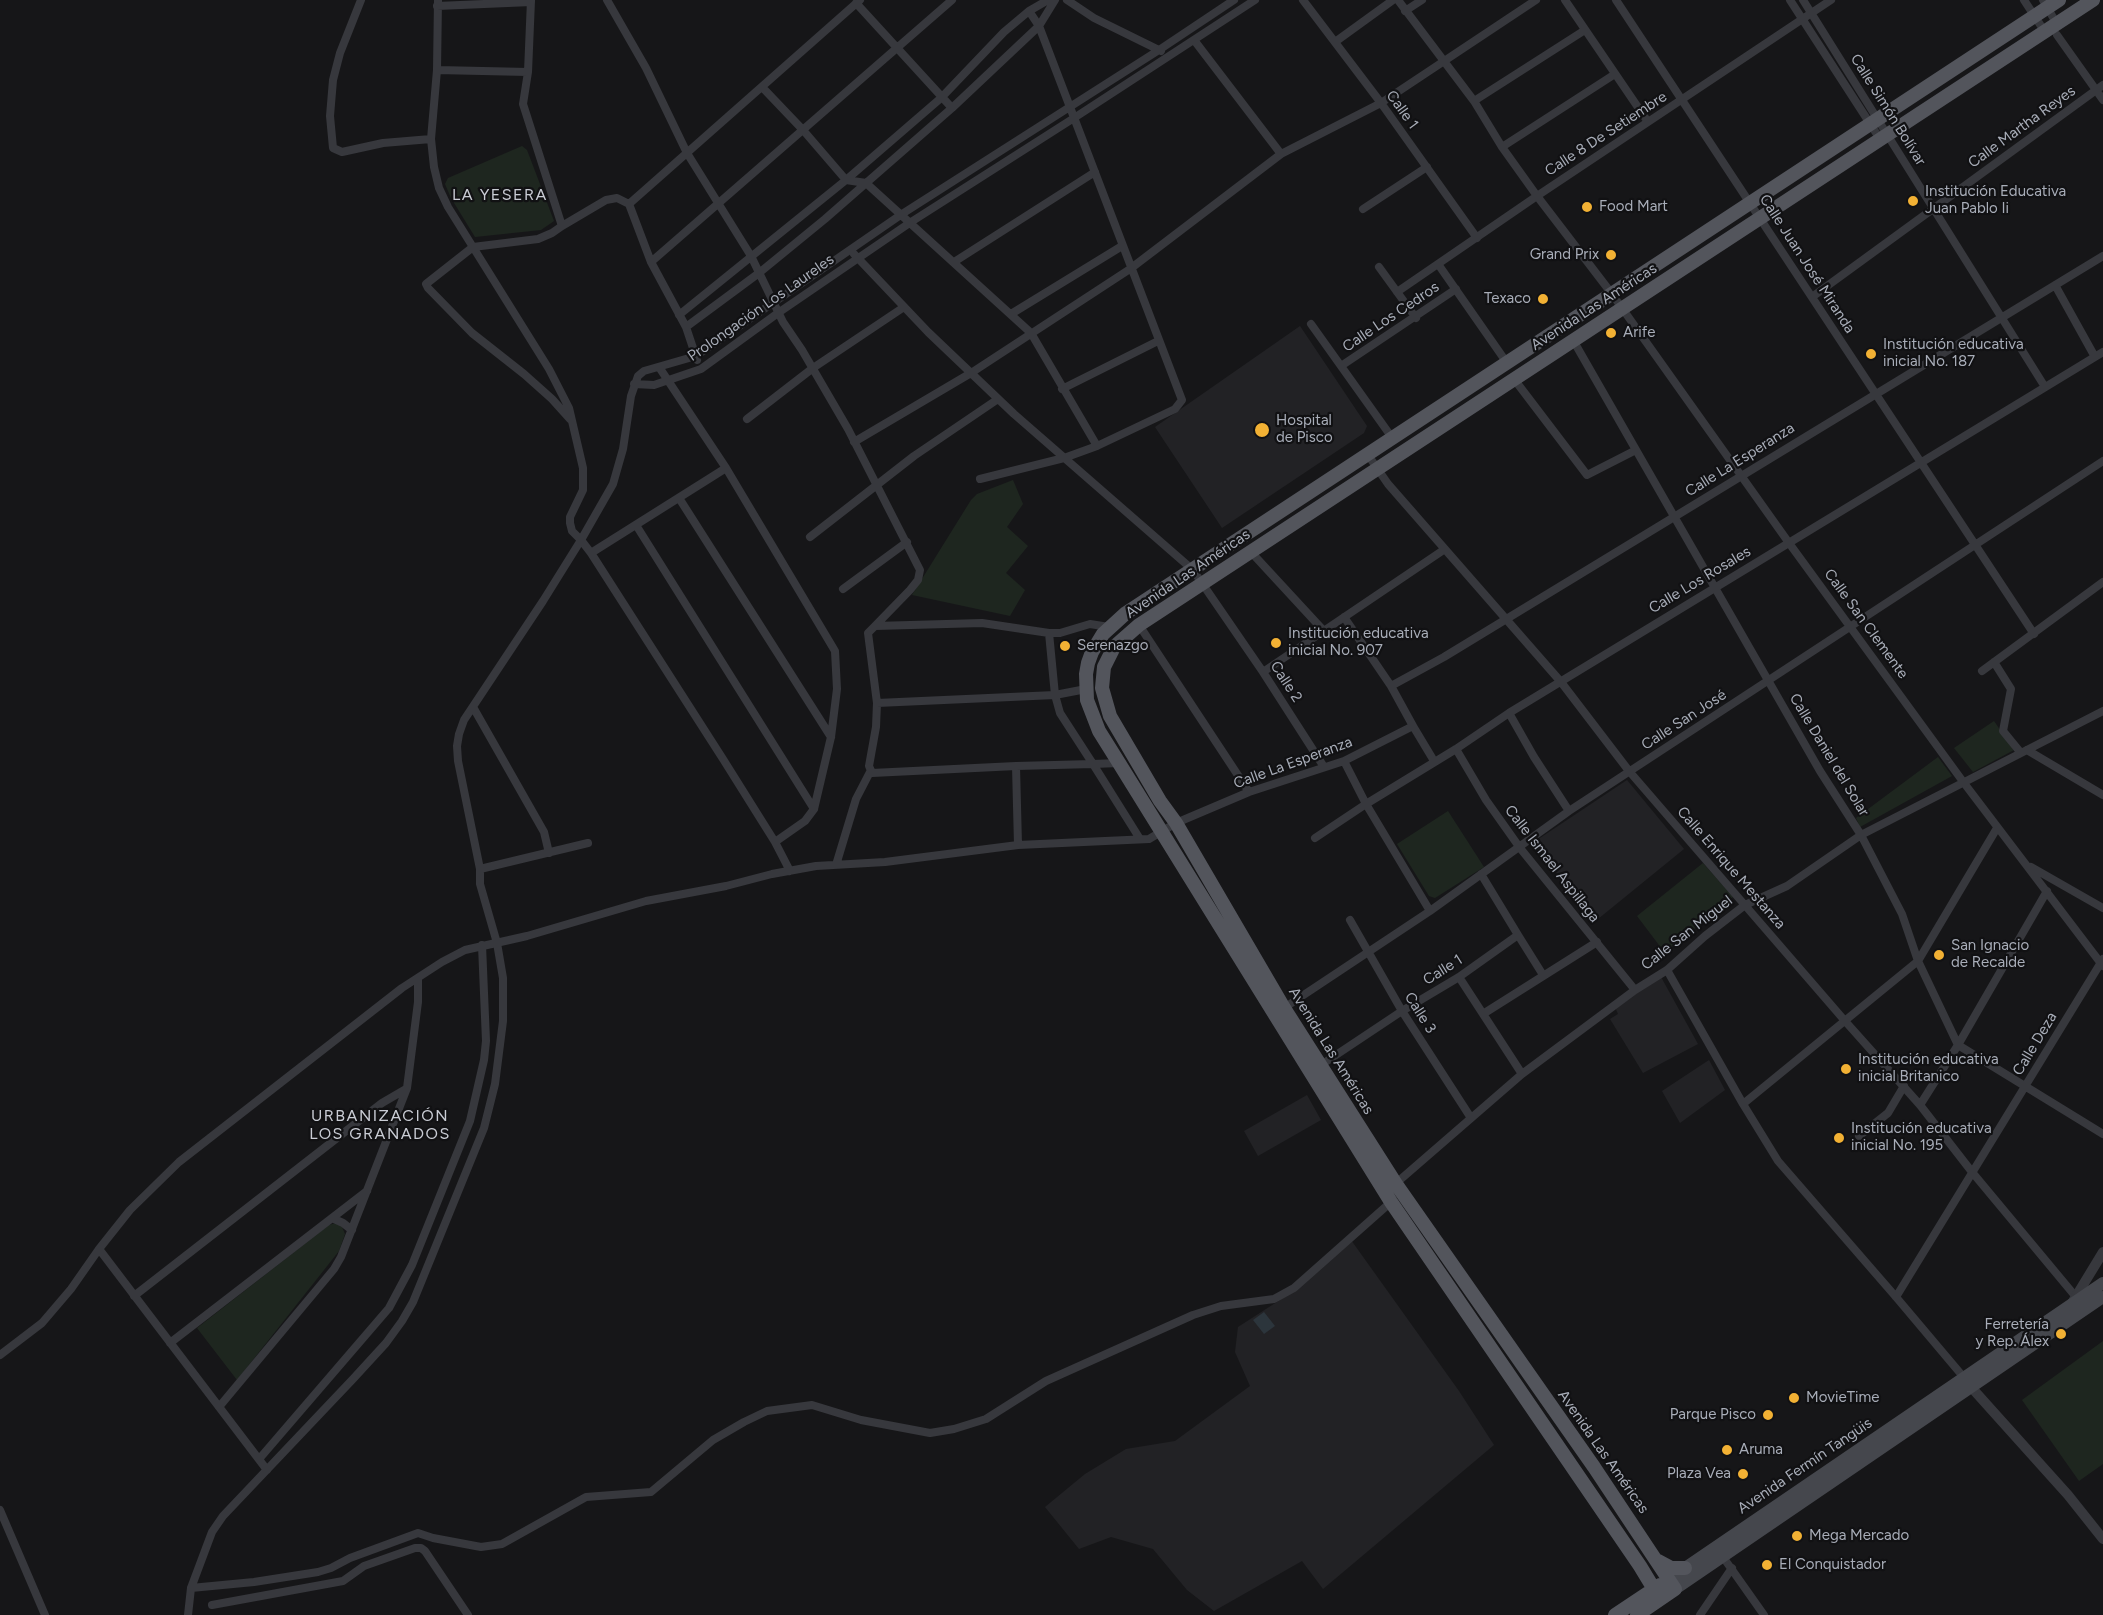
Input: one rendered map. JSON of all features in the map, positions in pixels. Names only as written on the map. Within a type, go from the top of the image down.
[{"type":"main road","name":"Avenida Las Américas","points":[[1657,1594],[1422,1249],[1321,1065],[1284,1008],[1176,823],[1160,801],[1110,716],[1103,697],[1102,677],[1108,657],[1122,638],[1139,625],[1884,137],[2054,30],[2093,0]]},
{"type":"main road","name":"Avenida Las Américas","points":[[1672,1584],[1435,1240],[1391,1193],[1267,1005],[1163,831],[1119,763],[1092,714],[1086,689],[1086,674],[1092,651],[1110,627],[1126,613],[2035,16],[2050,3]]},
{"type":"main road","points":[[1539,341],[1549,356]]},
{"type":"main road","points":[[1422,1249],[1435,1240]]},
{"type":"main road","name":"Avenida Fermín Tangüis","points":[[1672,1584],[1684,1568],[1852,1461],[1967,1383],[2103,1283]]},
{"type":"main road","name":"Avenida Fermín Tangüis","points":[[2075,1305],[2103,1297]]},
{"type":"main road","name":"Avenida Fermín Tangüis","points":[[1615,1615],[1723,1557],[1852,1461]]},
{"type":"main road","points":[[1658,1561],[1671,1568],[1684,1568]]},
{"type":"main road","name":"Avenida Fermín Tangüis","points":[[1637,1615],[1657,1594]]},
{"type":"street","points":[[361,0],[342,46],[333,80],[330,116],[333,148],[342,152],[383,143],[431,139]]},
{"type":"street","points":[[607,0],[646,68],[687,153],[751,256],[778,313],[813,368],[854,442],[920,570],[918,580],[868,633],[877,703],[870,772],[856,799],[836,865]]},
{"type":"street","points":[[651,262],[952,0]]},
{"type":"street","points":[[680,315],[846,180],[941,98],[1004,32],[1029,10],[1048,0]]},
{"type":"street","points":[[686,327],[759,273],[952,108],[1039,26],[1056,0]]},
{"type":"street","points":[[1067,0],[1094,18],[1171,55]]},
{"type":"street","name":"Prolongación Los Laureles","points":[[1233,0],[1159,50],[902,214],[696,356],[640,373],[634,384],[648,385],[668,381],[701,369],[911,222],[1255,0]]},
{"type":"street","name":"Calle 1","points":[[1303,0],[1381,103],[1476,238]]},
{"type":"street","points":[[1335,42],[1393,0]]},
{"type":"street","name":"Calle San Clemente","points":[[1398,0],[1474,101],[1502,147],[1537,196],[1612,294],[1789,543],[1964,783],[2102,963]]},
{"type":"street","points":[[1405,11],[1422,0]]},
{"type":"street","points":[[1565,0],[1648,122]]},
{"type":"street","name":"Calle Juan José Miranda","points":[[1616,0],[2034,634]]},
{"type":"street","name":"Calle Simón Bolívar","points":[[1790,0],[1874,121]]},
{"type":"street","name":"Calle Simón Bolívar","points":[[1803,0],[1884,137],[1934,209],[2045,387]]},
{"type":"street","name":"Calle 8 De Setiembre","points":[[1397,292],[1831,0]]},
{"type":"street","points":[[2024,0],[2035,16],[2054,30],[2100,88],[2103,100]]},
{"type":"street","points":[[562,226],[523,104],[528,72],[531,1],[438,3],[437,70],[431,139],[439,188],[549,369],[569,408],[583,468],[583,490],[570,517],[572,531],[591,553],[775,842],[790,871]]},
{"type":"street","points":[[854,442],[971,373],[1130,269],[1281,154],[1381,103],[1533,1]]},
{"type":"street","points":[[628,204],[858,2],[952,108]]},
{"type":"street","points":[[2050,3],[2054,30]]},
{"type":"street","points":[[980,479],[1064,458],[1097,446],[1175,409],[1182,400],[1039,26],[1029,10]]},
{"type":"street","points":[[1474,101],[1585,30]]},
{"type":"street","points":[[1194,40],[1281,154]]},
{"type":"street","points":[[437,70],[528,72]]},
{"type":"street","points":[[1502,147],[1615,74]]},
{"type":"street","points":[[762,87],[846,180],[866,183],[1031,333],[1097,446]]},
{"type":"street","name":"Calle Martha Reyes","points":[[1812,297],[2100,88]]},
{"type":"street","points":[[1363,209],[1427,167]]},
{"type":"street","points":[[954,262],[1095,172]]},
{"type":"street","points":[[573,422],[524,374],[472,333],[426,284],[473,247],[538,239],[552,234],[606,200],[617,198],[628,204],[651,262],[686,327],[701,369]]},
{"type":"street","points":[[1011,314],[1122,246]]},
{"type":"street","name":"Calle 2","points":[[849,250],[904,308],[998,399],[1193,570],[1263,672],[1324,767]]},
{"type":"street","name":"Calle La Esperanza","points":[[1391,687],[2103,256]]},
{"type":"street","points":[[1438,264],[1507,363]]},
{"type":"street","points":[[1378,267],[1416,318]]},
{"type":"street","points":[[2055,285],[2099,355]]},
{"type":"street","name":"Calle Los Cedros","points":[[1341,366],[1456,290]]},
{"type":"street","points":[[747,419],[813,368],[904,308]]},
{"type":"street","points":[[1311,324],[1394,439]]},
{"type":"street","name":"Calle Daniel del Solar","points":[[1573,340],[1820,771],[1861,835],[1902,914],[1918,961],[1958,1045]]},
{"type":"street","points":[[1062,389],[1158,341]]},
{"type":"street","name":"Calle Los Rosales","points":[[1316,838],[1509,713],[2099,355]]},
{"type":"street","points":[[659,367],[726,468],[835,651],[837,689],[831,736],[814,809],[805,821],[775,842]]},
{"type":"street","points":[[1514,379],[1587,475],[1636,450]]},
{"type":"street","points":[[188,1615],[191,1588],[212,1532],[223,1516],[386,1343],[413,1302],[473,1157],[490,1105],[502,1021],[503,978],[497,943],[480,884],[480,869],[457,746],[464,720],[581,540],[613,484],[623,449],[634,384]]},
{"type":"street","points":[[810,537],[914,456],[998,399]]},
{"type":"street","name":"Calle Enrique Mestanza","points":[[1368,455],[1376,468],[1445,549],[1562,682],[1629,771],[1920,1105],[2075,1305]]},
{"type":"street","name":"Calle San José","points":[[1284,1008],[1520,848],[1569,811],[2103,461]]},
{"type":"street","points":[[591,553],[726,468]]},
{"type":"street","points":[[679,498],[831,736]]},
{"type":"street","points":[[636,525],[814,809]]},
{"type":"street","points":[[843,589],[907,542]]},
{"type":"street","points":[[1263,672],[1445,549]]},
{"type":"street","points":[[1251,552],[1323,630]]},
{"type":"street","points":[[1982,671],[2103,582]]},
{"type":"street","points":[[1344,617],[1391,687],[1434,761]]},
{"type":"street","points":[[874,626],[982,623],[1049,633],[1060,633],[1090,624],[1110,627]]},
{"type":"street","points":[[1139,625],[1249,792]]},
{"type":"street","points":[[1049,633],[1055,695],[1060,713],[1140,839]]},
{"type":"street","points":[[1994,662],[2011,689],[2003,731],[2024,752],[2103,795]]},
{"type":"street","points":[[877,703],[1055,695],[1086,689]]},
{"type":"street","points":[[473,707],[544,832],[549,852]]},
{"type":"street","name":"Calle San Miguel","points":[[191,1588],[254,1582],[318,1572],[331,1568],[350,1557],[418,1533],[432,1538],[481,1547],[502,1544],[586,1497],[651,1492],[713,1440],[767,1411],[812,1405],[861,1420],[930,1433],[954,1429],[986,1419],[1046,1381],[1193,1315],[1221,1306],[1274,1299],[1294,1288],[1391,1193],[1522,1074],[1635,990],[1667,970],[1745,905],[1787,886],[1861,835],[2103,711]]},
{"type":"street","points":[[1509,713],[1534,758],[1569,811]]},
{"type":"street","name":"Calle La Esperanza","points":[[0,1355],[42,1323],[71,1289],[130,1210],[179,1162],[402,988],[455,955],[482,945],[497,943],[646,901],[790,871],[885,862],[1018,845],[1153,838],[1176,823],[1249,792],[1344,761],[1413,726]]},
{"type":"street","name":"Calle Ismael Aspillaga","points":[[1456,749],[1486,800],[1520,848],[1635,990]]},
{"type":"street","points":[[1344,761],[1366,804],[1430,910]]},
{"type":"street","points":[[870,772],[1119,763]]},
{"type":"street","points":[[1017,766],[1018,845]]},
{"type":"street","points":[[1743,1104],[1918,961],[1997,828]]},
{"type":"street","points":[[480,869],[588,843]]},
{"type":"street","points":[[2025,864],[2103,908]]},
{"type":"street","points":[[1481,874],[1543,975]]},
{"type":"street","points":[[1920,1105],[1958,1045],[2047,891]]},
{"type":"street","name":"Calle 3","points":[[1350,920],[1402,1011],[1471,1118]]},
{"type":"street","name":"Calle 1","points":[[1321,1065],[1402,1011],[1459,977],[1518,935]]},
{"type":"street","points":[[1484,1014],[1597,942]]},
{"type":"street","points":[[260,1458],[389,1308],[412,1265],[470,1121],[484,1060],[486,1041],[482,945]]},
{"type":"street","name":"Calle Deza","points":[[1896,1297],[2102,963]]},
{"type":"street","points":[[1667,970],[1778,1161],[1967,1383],[2068,1495],[2103,1539]]},
{"type":"street","points":[[1459,977],[1522,1074]]},
{"type":"street","points":[[219,1407],[334,1269],[341,1257],[407,1088],[418,1002],[418,978]]},
{"type":"street","points":[[1958,1045],[2103,1134]]},
{"type":"street","points":[[1859,1136],[1888,1113],[1904,1086]]},
{"type":"street","points":[[134,1296],[382,1103],[407,1088]]},
{"type":"street","points":[[170,1343],[367,1191]]},
{"type":"street","points":[[332,1218],[343,1222],[352,1230]]},
{"type":"street","points":[[99,1249],[267,1470]]},
{"type":"street","points":[[2075,1305],[2103,1252]]},
{"type":"street","points":[[0,1510],[45,1615]]},
{"type":"street","points":[[212,1605],[344,1581],[364,1566],[421,1548],[468,1615]]},
{"type":"street","points":[[1723,1557],[1764,1615]]},
{"type":"street","points":[[1700,1615],[1732,1568]]},
{"type":"shaded area","points":[[522,146],[527,150],[554,221],[541,230],[475,237],[451,198],[445,184],[448,178]]},
{"type":"shaded area","name":"Hospital de Pisco","points":[[1300,326],[1367,426],[1364,433],[1222,528],[1155,427]]},
{"type":"shaded area","points":[[1013,480],[1023,504],[1007,527],[1028,546],[1006,573],[1025,590],[1010,616],[912,595],[971,500],[977,494]]},
{"type":"shaded area","points":[[1994,721],[2014,750],[1973,772],[1954,748]]},
{"type":"shaded area","points":[[1938,757],[1952,776],[1860,827],[1856,818]]},
{"type":"shaded area","points":[[1627,780],[1684,849],[1598,919],[1531,844]]},
{"type":"shaded area","points":[[1448,811],[1484,867],[1435,898],[1429,896],[1397,844]]},
{"type":"shaded area","points":[[1703,863],[1733,897],[1665,953],[1637,916]]},
{"type":"shaded area","points":[[1661,977],[1698,1044],[1643,1073],[1610,1019],[1618,1014],[1615,1007]]},
{"type":"shaded area","points":[[1709,1060],[1725,1090],[1680,1123],[1662,1091]]},
{"type":"shaded area","points":[[1307,1095],[1321,1120],[1258,1156],[1244,1131]]},
{"type":"shaded area","points":[[336,1223],[342,1227],[345,1234],[339,1251],[237,1380],[197,1328],[329,1225]]},
{"type":"shaded area","points":[[1351,1240],[1459,1391],[1494,1445],[1323,1589],[1302,1561],[1214,1611],[1187,1590],[1153,1549],[1111,1537],[1079,1549],[1045,1507],[1085,1474],[1126,1449],[1175,1441],[1250,1386],[1235,1352],[1238,1327],[1280,1300]]},
{"type":"shaded area","points":[[1264,1312],[1275,1326],[1264,1334],[1253,1320]]},
{"type":"shaded area","points":[[2103,1341],[2103,1464],[2079,1481],[2022,1400]]},
{"type":"place","name":"Institución Educativa Juan Pablo Ii","points":[[1913,201]]},
{"type":"place","name":"Food Mart","points":[[1587,207]]},
{"type":"place","name":"Grand Prix","points":[[1611,255]]},
{"type":"place","name":"Texaco","points":[[1543,299]]},
{"type":"place","name":"Arife","points":[[1611,333]]},
{"type":"place","name":"Institución educativa inicial No. 187","points":[[1871,354]]},
{"type":"place","name":"Hospital de Pisco","points":[[1262,430]]},
{"type":"place","name":"Institución educativa inicial No. 907","points":[[1276,643]]},
{"type":"place","name":"Serenazgo","points":[[1065,646]]},
{"type":"place","name":"San Ignacio de Recalde","points":[[1939,955]]},
{"type":"place","name":"Institución educativa inicial Britanico","points":[[1846,1069]]},
{"type":"place","name":"Institución educativa inicial No. 195","points":[[1839,1138]]},
{"type":"place","name":"Ferretería y Rep. Álex","points":[[2061,1334]]},
{"type":"place","name":"MovieTime","points":[[1794,1398]]},
{"type":"place","name":"Parque Pisco","points":[[1768,1415]]},
{"type":"place","name":"Aruma","points":[[1727,1450]]},
{"type":"place","name":"Plaza Vea","points":[[1743,1474]]},
{"type":"place","name":"Mega Mercado","points":[[1797,1536]]},
{"type":"place","name":"El Conquistador","points":[[1767,1565]]},
{"type":"district","name":"LA YESERA","points":[[500,195]]},
{"type":"district","name":"URBANIZACIÓN LOS GRANADOS","points":[[380,1125]]}]
